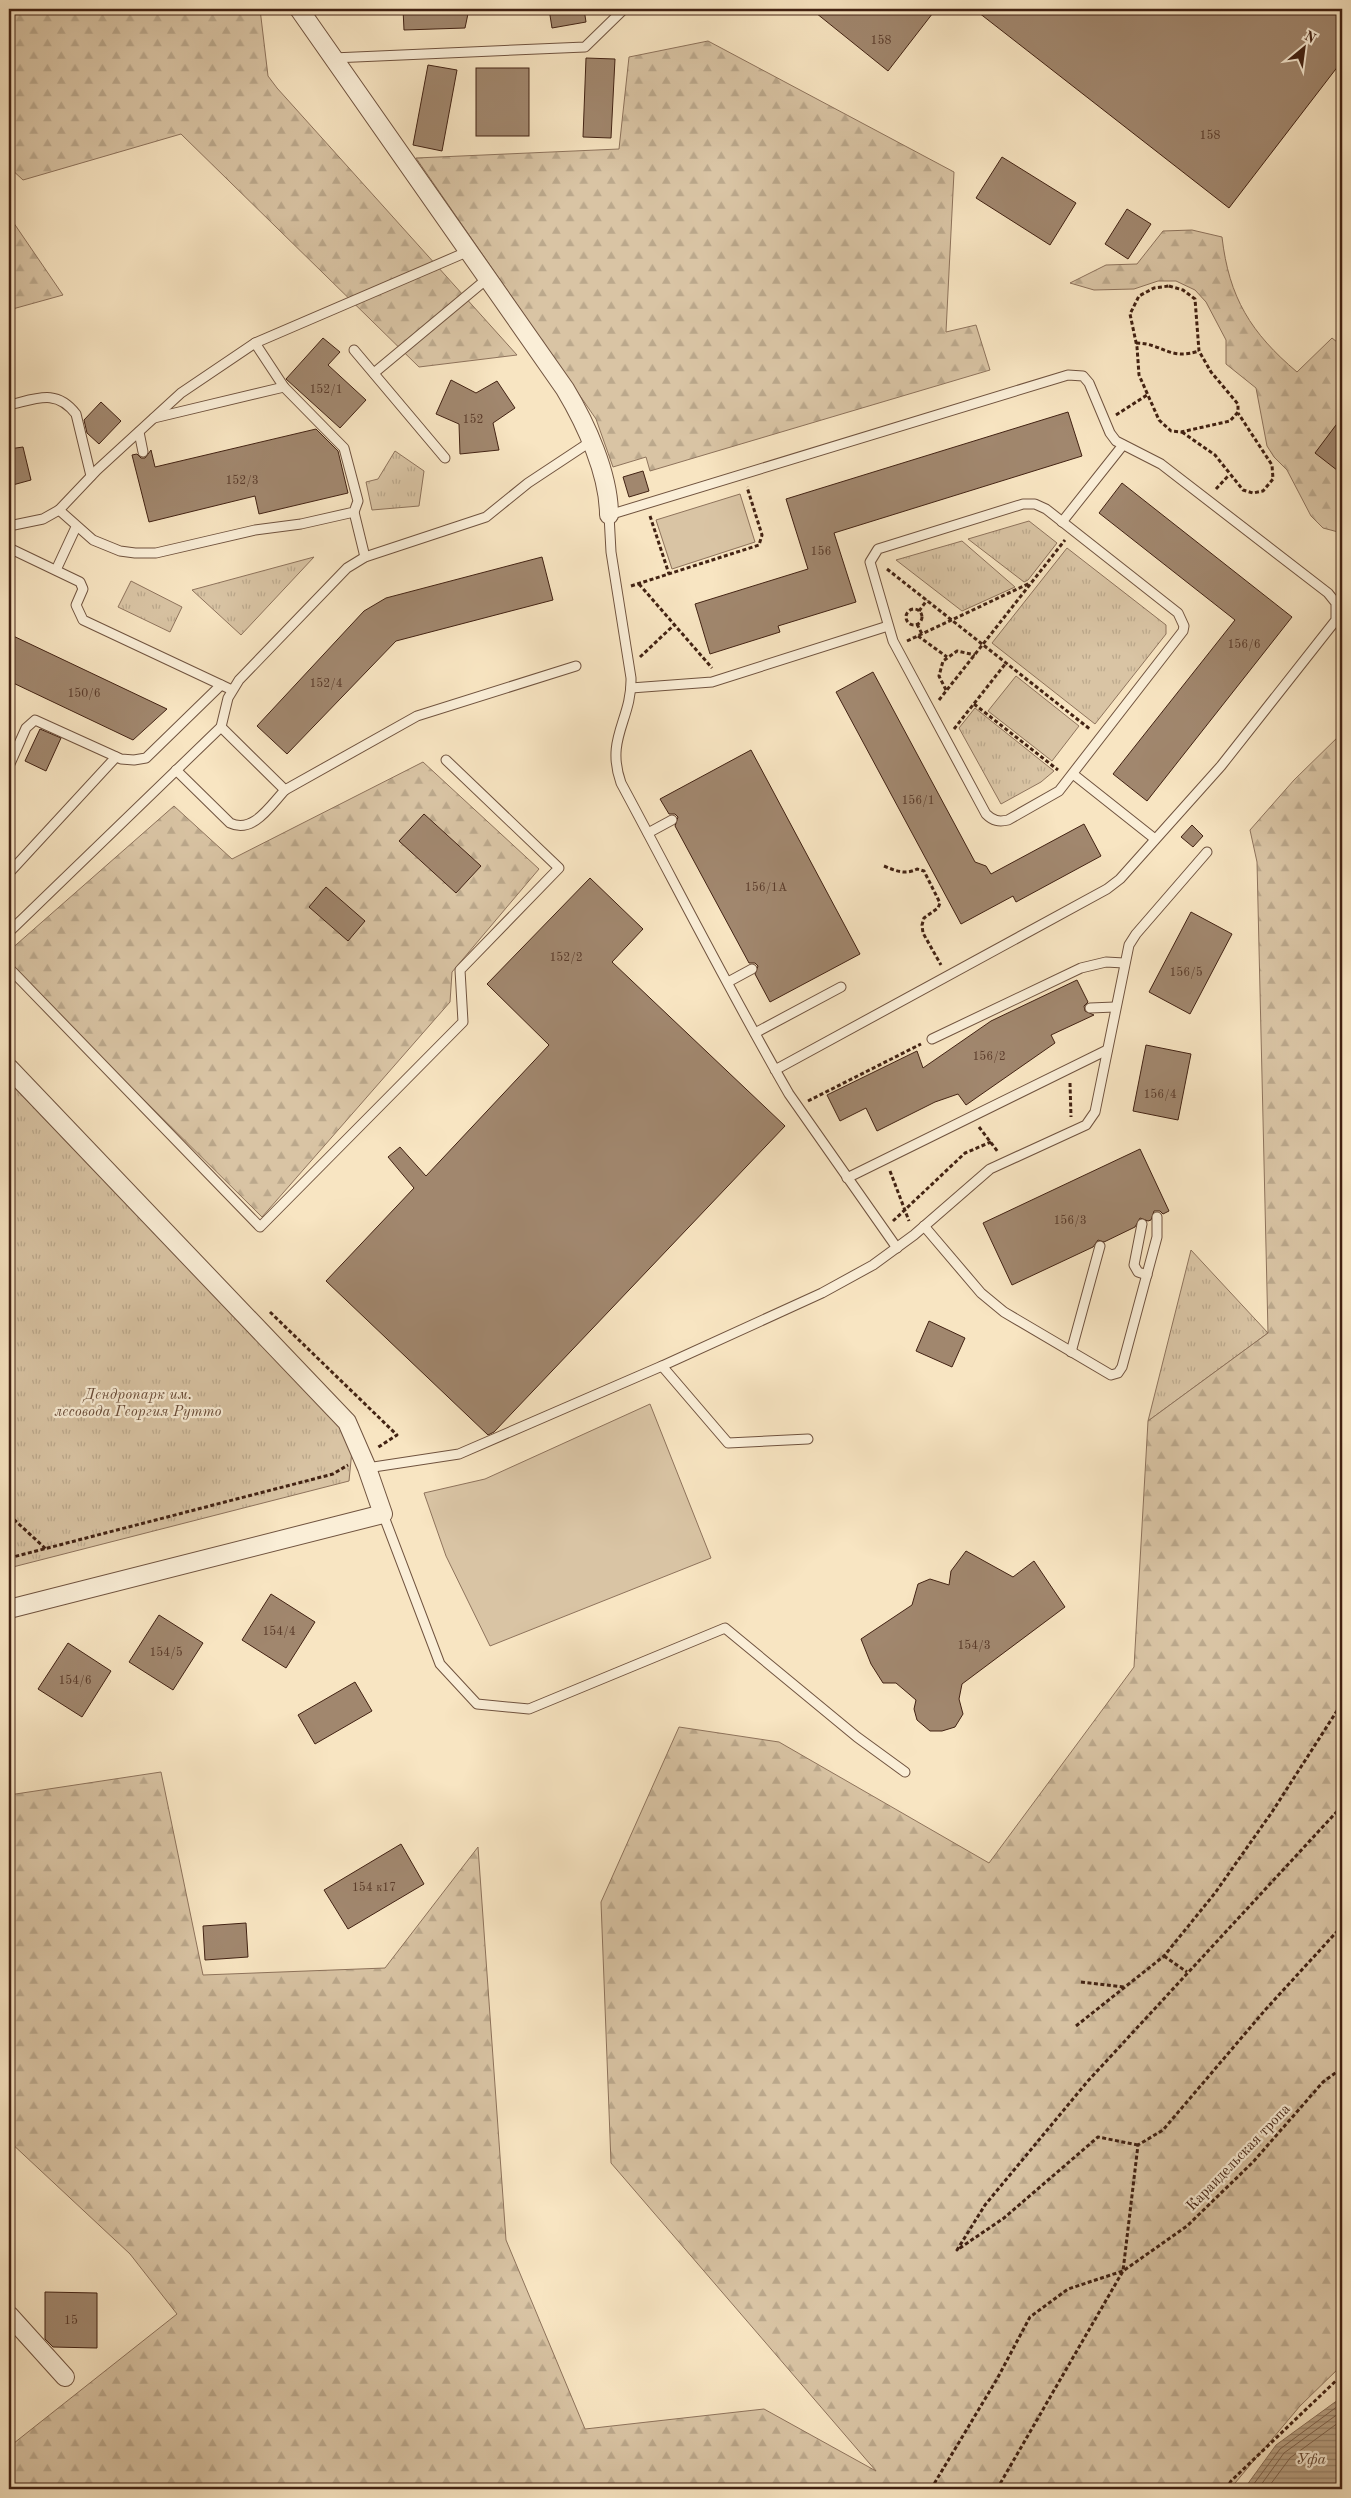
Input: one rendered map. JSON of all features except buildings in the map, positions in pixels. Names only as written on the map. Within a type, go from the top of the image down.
[{"type":"street","points":[[298,9],[565,389],[584,424],[608,491],[609,515]]},
{"type":"street","points":[[9,1068],[347,1422],[365,1462],[383,1514],[9,1609]]},
{"type":"street","points":[[9,2315],[65,2377]]},
{"type":"lane","points":[[333,58],[585,46],[624,9]]},
{"type":"lane","points":[[9,526],[43,519],[60,510],[91,476],[188,388],[254,343],[275,332],[469,252]]},
{"type":"lane","points":[[374,373],[488,278]]},
{"type":"lane","points":[[254,343],[284,387],[344,448],[358,501],[354,512],[365,558]]},
{"type":"lane","points":[[354,350],[445,458]]},
{"type":"lane","points":[[775,1070],[1100,894],[1120,879],[1227,759],[1333,626],[1338,614],[1336,603],[1328,593],[1161,464],[1123,445],[1110,433],[1090,384],[1083,376],[1074,374],[609,515],[610,541],[630,667],[631,688],[615,747],[614,760],[621,783],[775,1070],[797,1106],[897,1248]]},
{"type":"lane","points":[[154,418],[284,387]]},
{"type":"lane","points":[[9,405],[50,397],[70,406],[76,414],[91,476]]},
{"type":"lane","points":[[138,432],[143,452]]},
{"type":"lane","points":[[9,932],[221,727],[232,690],[239,680],[338,576],[365,558],[486,517],[528,483],[590,442]]},
{"type":"lane","points":[[1062,522],[1123,445]]},
{"type":"lane","points":[[1023,504],[1040,506],[1062,522],[1178,612],[1184,622],[1183,631],[1059,791],[1048,799],[1008,820],[994,820],[986,814],[895,646],[870,568],[871,556],[878,549],[1023,504]]},
{"type":"lane","points":[[60,510],[94,540],[108,547],[135,553],[156,553],[255,530],[301,524],[354,512]]},
{"type":"lane","points":[[56,570],[76,526]]},
{"type":"lane","points":[[9,548],[76,580],[82,586],[82,593],[76,605],[83,620],[232,690]]},
{"type":"lane","points":[[631,688],[703,684],[722,680],[757,666],[888,626]]},
{"type":"lane","points":[[176,770],[230,823],[239,827],[248,826],[285,790],[417,716],[576,666]]},
{"type":"lane","points":[[9,766],[26,728],[35,720],[116,757],[134,760],[146,758],[222,685]]},
{"type":"lane","points":[[221,727],[285,790]]},
{"type":"lane","points":[[9,873],[116,757]]},
{"type":"lane","points":[[9,968],[260,1227],[463,1022],[460,970],[559,868],[446,760]]},
{"type":"lane","points":[[1071,776],[1156,839]]},
{"type":"lane","points":[[648,833],[672,820]]},
{"type":"lane","points":[[365,1462],[459,1454],[662,1366],[822,1293],[897,1248],[980,1175],[1086,1125],[1095,1112],[1129,944],[1207,852]]},
{"type":"lane","points":[[932,1039],[1090,964],[1106,962],[1124,963]]},
{"type":"lane","points":[[728,982],[752,969]]},
{"type":"lane","points":[[755,1033],[841,987]]},
{"type":"lane","points":[[1090,1008],[1115,1007]]},
{"type":"lane","points":[[847,1178],[1107,1050]]},
{"type":"lane","points":[[924,1226],[988,1300],[1107,1374],[1115,1374],[1120,1371],[1147,1275],[1158,1233],[1157,1217]]},
{"type":"lane","points":[[1142,1224],[1134,1265],[1138,1272],[1147,1275]]},
{"type":"lane","points":[[1072,1352],[1100,1246]]},
{"type":"lane","points":[[662,1366],[728,1442],[808,1439]]},
{"type":"lane","points":[[383,1514],[440,1664],[476,1704],[528,1709],[724,1628],[857,1737],[905,1772]]},
{"type":"path","points":[[1181,432],[1215,455],[1239,488],[1253,493],[1266,489],[1273,474],[1269,461],[1238,412],[1235,398],[1211,372],[1200,351],[1196,328],[1197,310],[1195,300],[1183,290],[1169,286],[1146,291],[1136,301],[1130,314],[1136,343],[1139,375],[1161,424],[1171,432],[1181,432],[1230,421],[1238,412]]},
{"type":"path","points":[[1136,343],[1147,344],[1174,354],[1200,351]]},
{"type":"path","points":[[1105,422],[1147,395]]},
{"type":"path","points":[[617,590],[756,548],[761,543],[762,535],[743,474]]},
{"type":"path","points":[[1207,500],[1229,475]]},
{"type":"path","points":[[647,504],[669,574]]},
{"type":"path","points":[[930,711],[1073,530]]},
{"type":"path","points":[[871,556],[1101,738]]},
{"type":"path","points":[[895,646],[1032,582]]},
{"type":"path","points":[[639,584],[722,680]]},
{"type":"path","points":[[919,610],[927,600]]},
{"type":"path","points":[[912,609],[919,610],[922,620],[917,624],[910,624],[906,618],[912,609]]},
{"type":"path","points":[[917,624],[920,635],[947,657]]},
{"type":"path","points":[[630,667],[674,625]]},
{"type":"path","points":[[946,690],[939,676],[941,666],[947,657],[957,652],[975,655]]},
{"type":"path","points":[[946,740],[1006,663]]},
{"type":"path","points":[[974,704],[1071,776]]},
{"type":"path","points":[[884,866],[900,872],[908,873],[919,869],[924,872],[940,903],[938,908],[924,918],[922,929],[947,977]]},
{"type":"path","points":[[797,1106],[932,1039]]},
{"type":"path","points":[[1070,1068],[1072,1132]]},
{"type":"path","points":[[971,1116],[1006,1162]]},
{"type":"path","points":[[884,1229],[965,1153],[991,1142]]},
{"type":"path","points":[[885,1158],[914,1235]]},
{"type":"path","points":[[9,1558],[333,1474],[365,1462],[397,1435],[263,1305]]},
{"type":"path","points":[[9,1515],[46,1549]]},
{"type":"path","points":[[1076,2026],[1164,1956],[1215,1894],[1272,1812],[1342,1702]]},
{"type":"path","points":[[1342,1806],[1081,2089],[985,2205],[957,2250],[1004,2218],[1098,2137],[1138,2145],[1163,2130],[1266,2009],[1342,1926]]},
{"type":"path","points":[[1164,1956],[1187,1972]]},
{"type":"path","points":[[1081,1982],[1125,1987]]},
{"type":"path","name":"Караидельская тропа","points":[[931,2489],[997,2379],[1030,2317],[1068,2289],[1123,2271],[1187,2226],[1254,2162],[1323,2082],[1342,2068]]},
{"type":"path","points":[[997,2489],[1123,2271],[1138,2145]]},
{"type":"path","points":[[1226,2489],[1231,2481],[1342,2375]]},
{"type":"green space","points":[[9,9],[260,9],[268,76],[517,355],[419,367],[181,134],[23,180],[9,167]]},
{"type":"green space","points":[[708,41],[954,172],[946,332],[976,325],[990,370],[650,471],[646,457],[613,467],[596,419],[416,158],[619,149],[629,57]]},
{"type":"green space","points":[[9,216],[63,295],[9,310]]},
{"type":"green space","points":[[1192,230],[1222,237],[1230,278],[1245,313],[1267,343],[1297,372],[1332,338],[1342,346],[1342,533],[1323,528],[1311,516],[1287,470],[1274,457],[1267,446],[1256,388],[1226,364],[1226,340],[1206,302],[1195,290],[1176,281],[1158,281],[1134,289],[1094,290],[1070,283],[1106,265],[1137,264],[1163,231]]},
{"type":"green space","points":[[395,451],[424,471],[419,506],[372,510],[366,482],[378,479]]},
{"type":"green space","points":[[740,494],[755,542],[672,569],[656,520]]},
{"type":"green space","points":[[1029,521],[1057,543],[1028,580],[1024,582],[968,539]]},
{"type":"green space","points":[[962,541],[1015,587],[962,611],[896,560]]},
{"type":"green space","points":[[1067,548],[1166,625],[1166,634],[1095,724],[992,643]]},
{"type":"green space","points":[[314,557],[241,635],[192,590]]},
{"type":"green space","points":[[131,581],[182,607],[170,632],[118,607]]},
{"type":"green space","points":[[1016,676],[1079,726],[1052,761],[988,711]]},
{"type":"green space","points":[[975,708],[1054,771],[1041,782],[1001,804],[959,728]]},
{"type":"green space","points":[[1342,733],[1342,2365],[1300,2406],[1230,2489],[9,2489],[9,2447],[177,2314],[130,2254],[9,2141],[9,1795],[161,1772],[203,1975],[385,1968],[478,1847],[506,2240],[585,2429],[764,2409],[876,2471],[611,2163],[601,1902],[679,1727],[779,1742],[989,1863],[1134,1667],[1148,1421],[1268,1333],[1257,862],[1250,830],[1294,780]]},
{"type":"green space","points":[[423,762],[539,869],[452,972],[450,1002],[262,1217],[9,966],[9,951],[174,806],[232,859]]},
{"type":"green space","name":"Дендропарк им. лесовода Георгия Рутто","points":[[9,1082],[353,1440],[349,1481],[9,1568]]},
{"type":"green space","points":[[1191,1250],[1268,1333],[1148,1421]]},
{"type":"green space","points":[[650,1404],[711,1558],[490,1646],[446,1556],[424,1493],[485,1479]]},
{"type":"water","name":"Уфа","points":[[1342,2397],[1342,2489],[1244,2489],[1276,2445]]}]
